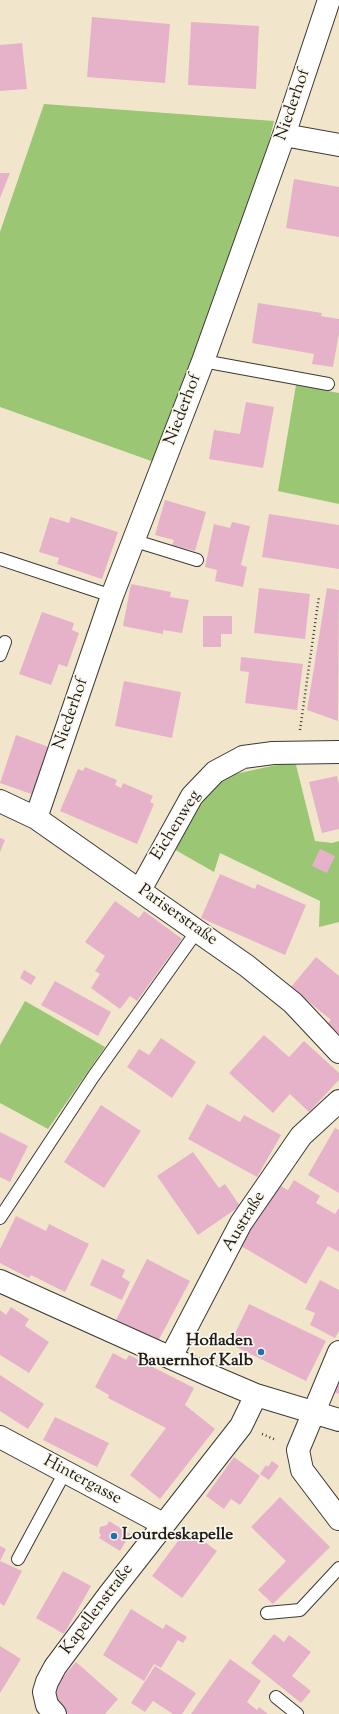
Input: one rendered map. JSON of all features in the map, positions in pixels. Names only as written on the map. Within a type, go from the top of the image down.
[{"type":"street","name":"Niederhof","points":[[36,818],[132,540],[203,361],[332,4]]},
{"type":"street","points":[[284,135],[339,146]]},
{"type":"street","name":"Eichenweg","points":[[140,890],[192,796],[215,772],[243,757],[273,753],[339,752]]},
{"type":"street","name":"Pariserstraße","points":[[0,801],[36,818],[247,966],[293,1003],[339,1052]]},
{"type":"street","name":"Austraße","points":[[171,1357],[241,1223],[301,1136],[339,1101]]},
{"type":"street","points":[[0,1281],[105,1330],[171,1357],[208,1375],[256,1395],[339,1420]]},
{"type":"street","points":[[339,1352],[298,1450],[302,1470],[339,1519]]},
{"type":"street","name":"Kapellenstraße","points":[[54,1714],[47,1705],[44,1692],[47,1682],[55,1667],[163,1524],[241,1426],[256,1395]]},
{"type":"street","name":"Hintergasse","points":[[0,1437],[163,1524]]},
{"type":"lane","points":[[203,361],[328,384]]},
{"type":"lane","points":[[132,540],[197,560]]},
{"type":"lane","points":[[0,559],[112,596]]},
{"type":"lane","points":[[0,655],[5,642]]},
{"type":"lane","points":[[0,1218],[92,1077],[197,931]]},
{"type":"lane","points":[[18,1559],[64,1472]]},
{"type":"lane","points":[[266,1613],[300,1610],[339,1568]]},
{"type":"lane","points":[[276,1697],[297,1714]]},
{"type":"path","points":[[296,752],[320,596]]},
{"type":"path","points":[[241,1426],[298,1450]]},
{"type":"green space","points":[[44,104],[274,121],[260,179],[154,462],[0,407],[0,232]]},
{"type":"green space","points":[[296,385],[339,393],[339,504],[278,491]]},
{"type":"green space","points":[[295,761],[315,841],[332,843],[339,841],[339,922],[319,927],[320,901],[220,853],[214,872],[172,848],[212,784],[235,774]]},
{"type":"green space","points":[[25,1001],[105,1047],[48,1129],[0,1103],[0,1045]]},
{"type":"building","points":[[92,17],[170,24],[165,83],[87,77]]},
{"type":"building","points":[[191,22],[259,26],[256,89],[188,85]]},
{"type":"building","points":[[22,43],[27,89],[0,91],[0,45]]},
{"type":"building","points":[[0,173],[10,173],[0,198]]},
{"type":"building","points":[[294,179],[339,187],[339,237],[286,228]]},
{"type":"building","points":[[258,303],[322,313],[321,316],[339,319],[339,333],[333,367],[312,364],[314,354],[252,343]]},
{"type":"building","points":[[246,402],[274,407],[263,468],[209,459],[214,430],[240,434]]},
{"type":"building","points":[[165,500],[206,512],[195,551],[172,545],[174,540],[155,535]]},
{"type":"building","points":[[269,514],[339,525],[339,569],[262,557]]},
{"type":"building","points":[[50,517],[69,523],[71,517],[118,532],[102,579],[57,564],[59,558],[39,552]]},
{"type":"building","points":[[232,522],[250,526],[241,565],[247,567],[243,587],[215,581],[217,570],[205,567],[214,524],[230,528]]},
{"type":"building","points":[[131,584],[171,592],[170,597],[189,600],[182,633],[163,630],[163,634],[123,626]]},
{"type":"building","points":[[259,588],[310,594],[305,639],[254,633]]},
{"type":"building","points":[[327,588],[339,590],[338,721],[307,710]]},
{"type":"building","points":[[42,612],[74,623],[72,630],[79,633],[67,667],[59,664],[51,685],[19,674]]},
{"type":"building","points":[[203,616],[232,616],[232,634],[221,634],[221,647],[203,647]]},
{"type":"building","points":[[241,657],[303,664],[297,710],[245,703],[249,672],[240,671]]},
{"type":"building","points":[[124,681],[181,692],[172,738],[115,726]]},
{"type":"building","points":[[16,735],[54,749],[37,796],[0,783]]},
{"type":"building","points":[[85,767],[117,780],[115,785],[121,788],[123,783],[153,796],[150,802],[154,804],[137,844],[60,811],[78,769],[83,771]]},
{"type":"building","points":[[337,776],[339,785],[339,829],[322,833],[309,782]]},
{"type":"building","points":[[0,838],[5,840],[0,852]]},
{"type":"building","points":[[320,849],[335,856],[327,873],[312,866]]},
{"type":"building","points":[[220,874],[255,889],[257,884],[306,905],[285,955],[201,918]]},
{"type":"building","points":[[115,901],[139,918],[144,911],[182,939],[137,1001],[130,996],[120,1009],[91,988],[100,974],[95,971],[105,956],[85,942]]},
{"type":"building","points":[[316,957],[339,976],[339,1034],[327,1024],[331,1020],[291,987]]},
{"type":"building","points":[[24,970],[36,977],[31,985],[20,978]]},
{"type":"building","points":[[55,981],[111,1012],[98,1036],[41,1005]]},
{"type":"building","points":[[264,1035],[289,1057],[304,1041],[339,1073],[339,1080],[309,1112],[290,1094],[273,1113],[229,1073]]},
{"type":"building","points":[[161,1038],[196,1062],[172,1098],[127,1067],[139,1049],[149,1055]]},
{"type":"building","points":[[207,1104],[240,1122],[244,1115],[281,1135],[257,1177],[188,1139]]},
{"type":"building","points":[[101,1105],[141,1131],[104,1188],[64,1162]]},
{"type":"building","points":[[335,1128],[339,1130],[339,1193],[308,1175]]},
{"type":"building","points":[[0,1132],[28,1146],[10,1182],[0,1177]]},
{"type":"building","points":[[193,1152],[219,1188],[225,1184],[240,1206],[198,1235],[157,1176]]},
{"type":"building","points":[[294,1180],[320,1196],[316,1203],[335,1214],[339,1208],[339,1252],[328,1246],[306,1284],[241,1246],[277,1184],[288,1190]]},
{"type":"building","points":[[16,1216],[46,1231],[49,1224],[89,1244],[65,1292],[31,1275],[29,1278],[0,1263],[0,1249]]},
{"type":"building","points":[[102,1259],[125,1270],[122,1277],[130,1282],[122,1300],[90,1285]]},
{"type":"building","points":[[147,1259],[190,1281],[156,1345],[114,1324]]},
{"type":"building","points":[[320,1280],[339,1290],[339,1331],[335,1338],[310,1325],[315,1313],[305,1309]]},
{"type":"building","points":[[249,1304],[326,1341],[306,1381],[230,1344]]},
{"type":"building","points":[[11,1307],[29,1319],[25,1326],[49,1342],[29,1373],[0,1355],[0,1310],[6,1315]]},
{"type":"building","points":[[113,1353],[126,1360],[129,1355],[194,1388],[185,1405],[215,1429],[160,1499],[130,1475],[166,1428],[108,1398],[109,1395],[95,1387]]},
{"type":"building","points":[[0,1375],[44,1404],[28,1429],[0,1411]]},
{"type":"building","points":[[339,1377],[339,1394],[332,1391]]},
{"type":"building","points":[[55,1417],[109,1443],[97,1467],[43,1440]]},
{"type":"building","points":[[234,1457],[260,1476],[240,1505],[231,1499],[224,1509],[206,1496]]},
{"type":"building","points":[[272,1461],[279,1466],[269,1480],[260,1474],[266,1465],[268,1467]]},
{"type":"building","points":[[280,1497],[330,1547],[273,1604],[258,1590],[286,1561],[251,1527]]},
{"type":"building","name":"Lourdeskapelle","points":[[109,1521],[130,1534],[120,1551],[99,1538],[101,1535],[99,1532],[100,1527],[107,1525]]},
{"type":"building","points":[[187,1529],[217,1551],[182,1598],[152,1576]]},
{"type":"building","points":[[0,1546],[6,1549],[0,1561]]},
{"type":"building","points":[[0,1561],[22,1571],[4,1606],[0,1603]]},
{"type":"building","points":[[63,1571],[91,1586],[64,1634],[36,1618]]},
{"type":"building","points":[[131,1609],[163,1629],[166,1624],[187,1637],[183,1643],[178,1640],[161,1668],[154,1664],[144,1681],[103,1655]]},
{"type":"building","points":[[274,1634],[284,1642],[289,1635],[311,1652],[292,1676],[311,1691],[301,1703],[251,1663]]},
{"type":"building","points":[[0,1646],[21,1659],[0,1693]]},
{"type":"building","points":[[230,1659],[261,1681],[247,1702],[257,1710],[259,1707],[268,1714],[191,1714]]},
{"type":"building","points":[[76,1662],[118,1699],[105,1714],[68,1714],[47,1695]]},
{"type":"building","points":[[155,1666],[196,1693],[182,1714],[173,1714],[153,1701],[145,1712],[131,1703]]},
{"type":"place","name":"Hofladen Bauernhof Kalb","points":[[261,1352]]},
{"type":"place","name":"Lourdeskapelle","points":[[114,1536]]}]
